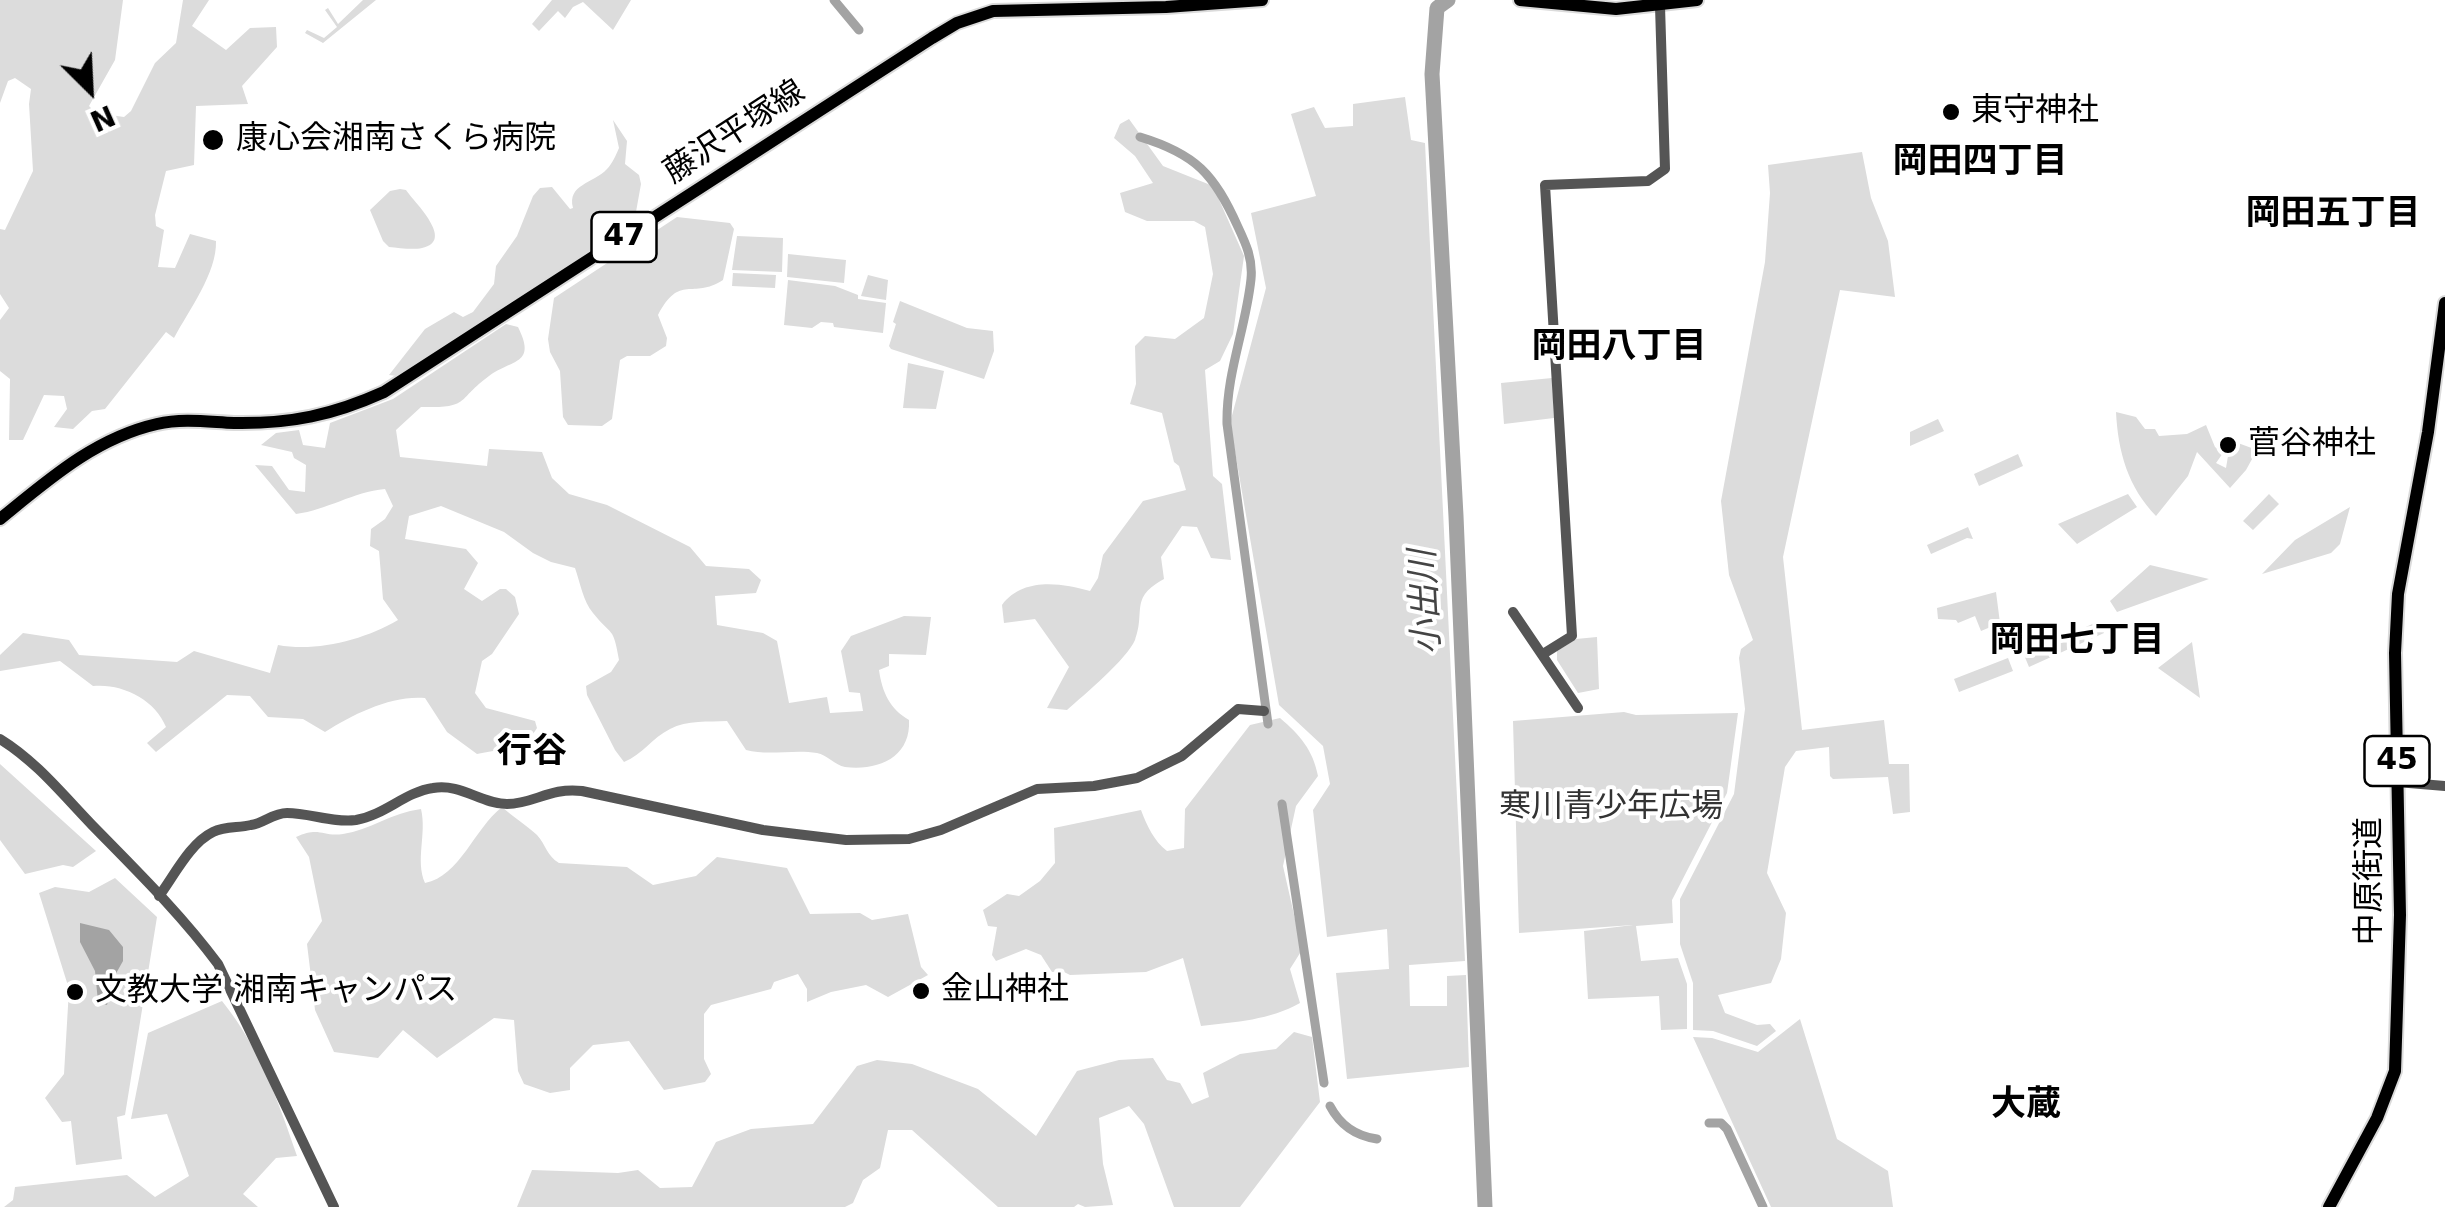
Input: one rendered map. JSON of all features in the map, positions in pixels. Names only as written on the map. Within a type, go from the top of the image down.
[{"type":"main road","name":"藤沢平塚線","points":[[0,519],[79,457],[132,432],[183,420],[296,421],[332,413],[384,392],[932,38],[974,16],[1018,8],[1166,7],[1262,0]]},
{"type":"main road","points":[[1520,0],[1598,8],[1660,6],[1697,0]]},
{"type":"main road","name":"中原街道","points":[[2329,1207],[2377,1118],[2395,1071],[2400,916],[2395,653],[2399,584],[2425,449],[2445,304]]},
{"type":"street","points":[[1542,654],[1572,636],[1545,185],[1648,181],[1665,169],[1660,6]]},
{"type":"street","points":[[1514,612],[1578,708]]},
{"type":"street","points":[[159,896],[210,833],[256,824],[284,813],[334,821],[355,820],[388,809],[415,792],[433,788],[449,787],[493,803],[510,804],[554,790],[582,790],[763,830],[846,840],[909,839],[1038,790],[1137,778],[1182,756],[1238,709],[1264,711]]},
{"type":"street","points":[[0,739],[33,764],[200,940],[218,964],[334,1207]]},
{"type":"street","points":[[2398,782],[2445,786]]},
{"type":"green space","points":[[0,0],[123,0],[115,60],[89,106],[96,113],[124,117],[131,111],[155,63],[176,43],[183,0],[209,0],[192,26],[226,50],[250,28],[276,27],[277,47],[242,86],[248,104],[196,106],[194,165],[166,171],[155,215],[156,226],[164,230],[158,267],[175,268],[190,234],[216,241],[207,278],[174,338],[166,332],[105,409],[92,411],[73,429],[54,427],[67,409],[64,396],[44,395],[23,440],[9,440],[10,379],[0,371],[0,320],[9,308],[0,294],[0,229],[5,230],[33,171],[31,89],[15,78],[8,81],[0,103]]},
{"type":"green space","points":[[363,0],[376,0],[323,43],[305,33],[307,30],[324,38],[337,27],[325,10],[328,8],[338,24]]},
{"type":"green space","points":[[552,0],[631,0],[613,30],[583,2],[565,18],[558,11],[539,31],[532,24]]},
{"type":"green space","points":[[1405,97],[1411,140],[1425,143],[1465,961],[1409,965],[1410,1006],[1447,1006],[1447,976],[1466,975],[1469,1067],[1347,1079],[1336,973],[1389,969],[1387,929],[1327,937],[1313,810],[1330,784],[1323,746],[1279,705],[1230,423],[1266,288],[1251,213],[1316,196],[1291,114],[1314,107],[1325,128],[1353,126],[1353,104]]},
{"type":"green space","points":[[1129,119],[1163,166],[1213,186],[1244,256],[1233,334],[1220,361],[1205,370],[1213,476],[1222,484],[1231,560],[1211,558],[1197,527],[1182,526],[1161,557],[1164,579],[1142,599],[1138,630],[1130,648],[1067,710],[1047,708],[1069,667],[1035,619],[1004,623],[1002,605],[1021,590],[1043,584],[1090,591],[1098,578],[1103,555],[1143,501],[1186,490],[1179,466],[1174,462],[1162,413],[1130,404],[1136,384],[1135,346],[1145,336],[1175,339],[1204,318],[1213,274],[1205,227],[1194,221],[1147,221],[1125,212],[1120,193],[1153,183],[1135,156],[1114,138],[1120,124]]},
{"type":"green space","points":[[613,120],[627,141],[625,164],[639,175],[641,184],[634,223],[397,376],[389,375],[425,329],[454,312],[463,317],[473,312],[494,284],[496,266],[517,236],[540,188],[552,187],[573,208],[577,189],[607,169],[617,154]]},
{"type":"green space","points":[[1862,152],[1871,198],[1888,241],[1895,297],[1840,290],[1783,557],[1802,730],[1884,720],[1889,764],[1909,764],[1910,812],[1893,814],[1888,777],[1833,779],[1829,747],[1796,751],[1785,767],[1767,873],[1786,913],[1781,959],[1771,983],[1718,995],[1725,1013],[1757,1025],[1770,1024],[1776,1031],[1757,1046],[1713,1031],[1693,1030],[1693,983],[1680,944],[1680,899],[1734,794],[1745,709],[1739,658],[1741,649],[1753,640],[1729,575],[1721,501],[1765,262],[1768,165]]},
{"type":"green space","points":[[406,190],[430,221],[435,238],[431,244],[406,249],[389,247],[383,241],[370,210],[390,191]]},
{"type":"green space","points":[[677,217],[730,223],[734,229],[723,280],[712,286],[680,291],[666,302],[658,315],[666,346],[650,356],[627,356],[620,360],[612,419],[602,426],[568,425],[563,417],[560,371],[548,339],[554,298]]},
{"type":"green space","points":[[737,236],[783,238],[782,272],[732,270]]},
{"type":"green space","points":[[788,254],[846,260],[844,283],[787,277]]},
{"type":"green space","points":[[733,273],[776,275],[775,288],[732,286]]},
{"type":"green space","points":[[868,275],[888,280],[886,300],[861,296]]},
{"type":"green space","points":[[788,280],[835,286],[858,295],[858,299],[886,303],[883,333],[821,322],[812,328],[784,325]]},
{"type":"green space","points":[[900,301],[967,328],[993,331],[994,351],[984,379],[891,349],[896,324],[893,322]]},
{"type":"green space","points":[[506,324],[518,327],[525,348],[523,355],[489,376],[456,404],[421,407],[396,430],[400,457],[487,466],[489,449],[542,452],[552,478],[569,494],[607,505],[690,547],[706,566],[749,569],[761,580],[756,593],[715,596],[717,625],[763,633],[777,641],[789,703],[827,697],[830,713],[863,711],[860,693],[849,692],[841,651],[851,636],[904,616],[931,617],[926,655],[889,654],[889,666],[879,670],[888,699],[909,720],[905,744],[899,752],[881,764],[858,768],[845,767],[817,753],[746,750],[727,721],[684,724],[670,729],[624,762],[587,695],[586,686],[611,672],[619,660],[615,641],[590,608],[575,568],[551,562],[504,532],[441,506],[409,516],[405,539],[466,549],[478,563],[464,589],[482,601],[500,589],[515,597],[519,614],[492,654],[482,661],[475,693],[486,708],[535,721],[537,728],[532,735],[510,747],[477,754],[447,732],[425,698],[373,707],[325,732],[303,719],[268,717],[250,696],[227,695],[156,752],[147,743],[166,727],[154,708],[136,695],[115,687],[93,686],[60,661],[0,671],[0,655],[23,633],[69,640],[79,655],[177,662],[194,651],[270,673],[278,645],[340,643],[398,620],[383,599],[379,551],[370,546],[371,529],[385,519],[393,506],[385,489],[296,514],[255,465],[272,466],[289,490],[305,492],[306,465],[294,458],[292,452],[261,445],[276,433],[299,430],[303,445],[325,448],[330,423],[393,399]]},
{"type":"green space","points":[[908,363],[944,371],[936,409],[903,408]]},
{"type":"green space","points":[[1552,378],[1554,418],[1504,424],[1501,383]]},
{"type":"green space","points":[[2116,412],[2136,417],[2145,429],[2155,429],[2159,436],[2187,434],[2206,425],[2215,447],[2223,453],[2216,463],[2226,468],[2228,456],[2238,443],[2257,450],[2230,488],[2197,452],[2188,476],[2156,516],[2138,493],[2126,468]]},
{"type":"green space","points":[[1938,419],[1944,431],[1910,446],[1910,432]]},
{"type":"green space","points":[[2018,454],[2023,466],[1979,486],[1974,474]]},
{"type":"green space","points":[[2128,494],[2137,507],[2077,544],[2058,524]]},
{"type":"green space","points":[[2269,494],[2279,504],[2253,530],[2243,521]]},
{"type":"green space","points":[[2350,507],[2340,544],[2331,553],[2262,574],[2295,540]]},
{"type":"green space","points":[[1968,527],[1973,539],[1931,554],[1927,545]]},
{"type":"green space","points":[[2150,565],[2209,579],[2117,612],[2110,601]]},
{"type":"green space","points":[[1996,592],[2000,623],[1981,631],[1975,616],[1958,623],[1938,619],[1937,608]]},
{"type":"green space","points":[[2099,621],[2104,633],[2029,667],[2024,655]]},
{"type":"green space","points":[[1597,637],[1599,689],[1578,693],[1557,660],[1557,651],[1576,639]]},
{"type":"green space","points":[[2192,642],[2200,698],[2158,668]]},
{"type":"green space","points":[[2008,658],[2013,671],[1959,692],[1954,679]]},
{"type":"green space","name":"寒川青少年広場","points":[[1624,712],[1738,713],[1727,793],[1672,900],[1673,923],[1636,926],[1641,961],[1678,958],[1687,984],[1687,1029],[1661,1030],[1659,996],[1588,999],[1584,931],[1633,925],[1519,933],[1513,721]]},
{"type":"green space","points":[[1280,718],[1305,744],[1318,776],[1296,806],[1283,866],[1302,950],[1290,969],[1300,1003],[1265,1017],[1201,1026],[1183,958],[1146,972],[1070,975],[1052,972],[1041,955],[1026,949],[996,961],[992,955],[997,927],[988,926],[983,910],[1007,894],[1019,896],[1040,881],[1055,863],[1054,828],[1141,810],[1162,847],[1167,851],[1184,848],[1185,809],[1250,725]]},
{"type":"green space","points":[[0,764],[96,851],[73,867],[63,865],[25,874],[0,840]]},
{"type":"green space","points":[[502,807],[537,835],[559,863],[627,867],[653,885],[696,876],[717,857],[787,868],[810,914],[860,913],[872,920],[908,914],[921,967],[928,975],[888,997],[866,985],[807,1002],[807,989],[798,974],[774,982],[771,989],[711,1005],[704,1014],[704,1059],[711,1074],[705,1082],[664,1090],[629,1041],[593,1045],[570,1068],[570,1090],[550,1093],[524,1084],[518,1071],[514,1020],[494,1018],[437,1058],[403,1030],[378,1058],[334,1052],[315,1010],[307,944],[322,921],[309,857],[296,837],[311,832],[353,832],[421,809],[421,865],[425,883],[448,871]]},
{"type":"green space","points":[[115,878],[157,917],[125,1115],[117,1117],[122,1159],[76,1165],[71,1121],[62,1122],[45,1098],[64,1074],[69,989],[39,893],[55,887],[89,892]]},
{"type":"green space","points":[[222,1001],[257,1055],[297,1156],[276,1158],[243,1194],[258,1207],[4,1207],[13,1200],[15,1187],[127,1175],[155,1197],[189,1176],[167,1114],[131,1119],[148,1033]]},
{"type":"green space","points":[[1800,1019],[1837,1139],[1888,1171],[1893,1207],[1771,1207],[1693,1037],[1712,1038],[1758,1052]]},
{"type":"green space","points":[[1294,1032],[1312,1037],[1320,1102],[1240,1207],[1174,1207],[1144,1124],[1129,1106],[1099,1118],[1103,1164],[1113,1205],[998,1207],[912,1130],[888,1130],[880,1168],[863,1180],[853,1203],[845,1207],[517,1207],[532,1170],[638,1170],[660,1188],[692,1187],[716,1142],[751,1129],[813,1124],[857,1066],[877,1060],[912,1064],[978,1089],[1036,1136],[1077,1071],[1119,1060],[1153,1058],[1167,1080],[1180,1083],[1192,1104],[1209,1097],[1203,1073],[1240,1054],[1276,1049]]},
{"type":"shaded area","points":[[80,923],[109,930],[123,947],[123,961],[107,1005],[98,1002],[95,971],[80,942]]},
{"type":"waterway","points":[[834,0],[859,30]]},
{"type":"waterway","name":"小出川","points":[[1448,0],[1437,8],[1432,74],[1456,516],[1485,1207]]},
{"type":"waterway","points":[[1140,137],[1176,151],[1201,168],[1229,209],[1250,258],[1248,297],[1230,387],[1227,424],[1268,724]]},
{"type":"waterway","points":[[1282,804],[1324,1083]]},
{"type":"waterway","points":[[1330,1106],[1349,1128],[1377,1139]]},
{"type":"waterway","points":[[1709,1123],[1721,1123],[1727,1129],[1763,1207]]},
{"type":"place","name":"東守神社","points":[[1951,112]]},
{"type":"place","name":"康心会湘南さくら病院","points":[[213,140]]},
{"type":"place","name":"菅谷神社","points":[[2228,445]]},
{"type":"place","name":"金山神社","points":[[921,991]]},
{"type":"place","name":"文教大学 湘南キャンパス","points":[[75,992]]},
{"type":"district","name":"岡田四丁目","points":[[1980,163]]},
{"type":"district","name":"岡田五丁目","points":[[2333,215]]},
{"type":"district","name":"岡田八丁目","points":[[1619,348]]},
{"type":"district","name":"岡田七丁目","points":[[2077,642]]},
{"type":"district","name":"行谷","points":[[532,753]]},
{"type":"district","name":"大蔵","points":[[2026,1106]]}]
